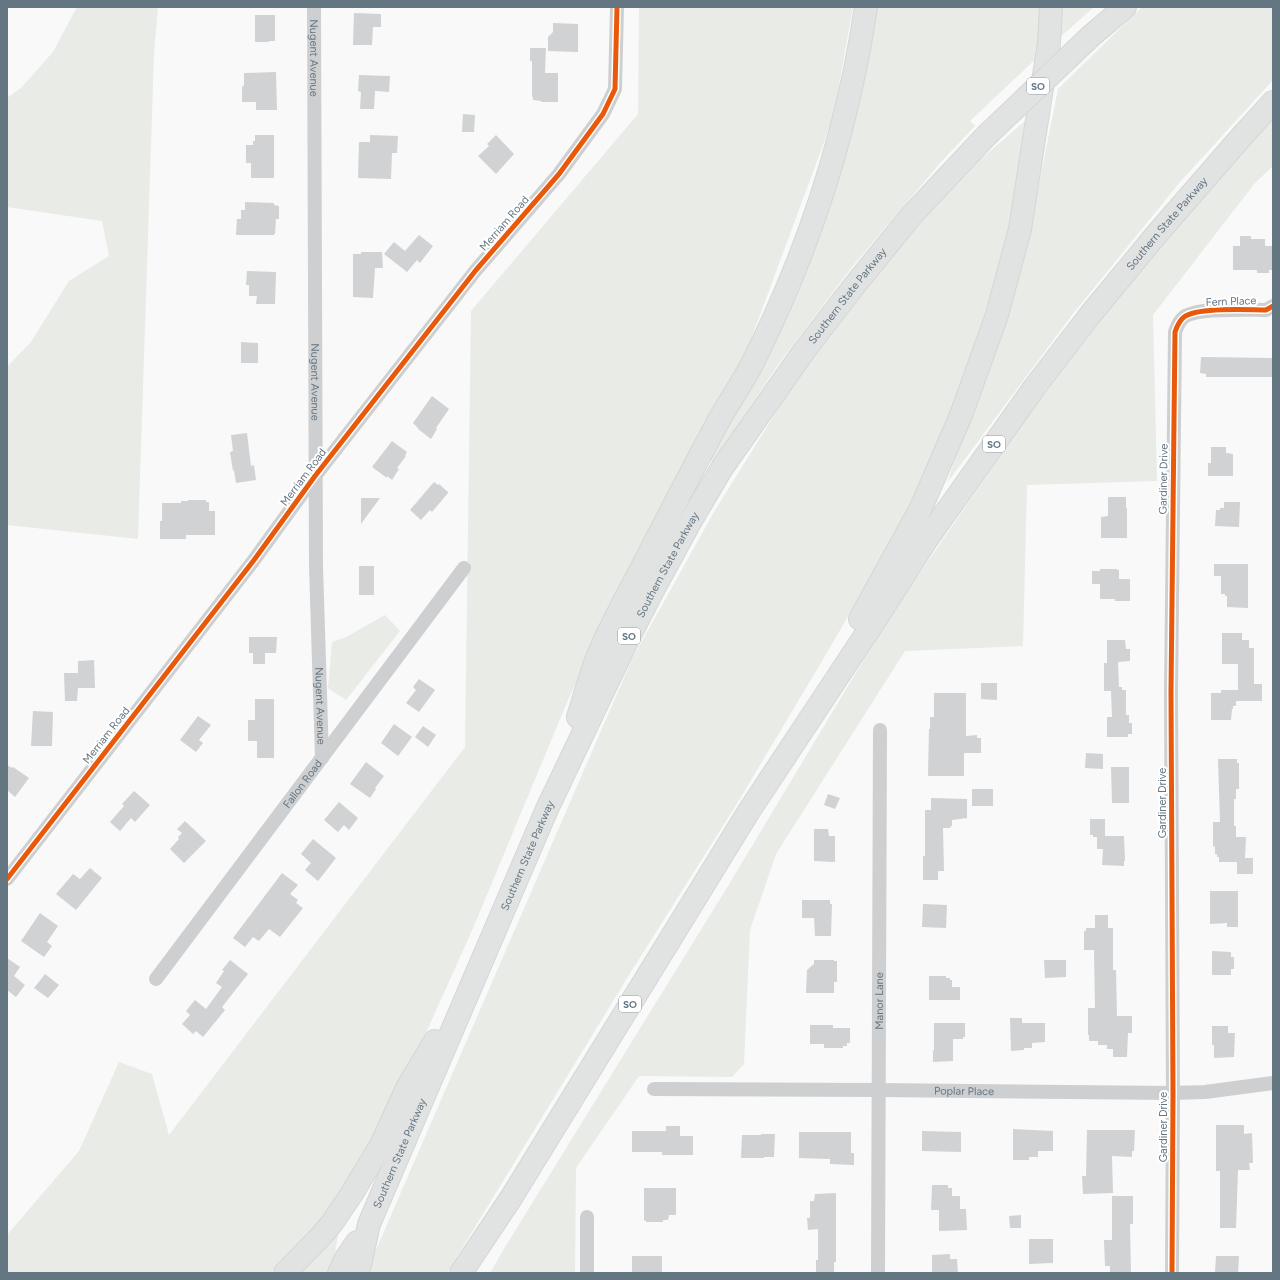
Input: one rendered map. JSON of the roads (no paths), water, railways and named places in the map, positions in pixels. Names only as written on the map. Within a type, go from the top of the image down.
[{"type":"highway","points":[[547,809],[600,652],[719,420],[753,362],[787,287],[817,207],[842,125],[862,36],[866,7]]},
{"type":"highway","points":[[749,811],[863,613],[921,508],[961,415],[997,315],[1020,229],[1049,43],[1051,7]]},
{"type":"highway","name":"Southern State Parkway","points":[[339,1273],[346,1258],[369,1224],[547,809],[651,594],[689,524],[722,468],[804,351],[911,216],[986,136],[1091,36],[1125,7]]},
{"type":"highway","name":"Southern State Parkway","points":[[461,1273],[511,1198],[749,811],[927,539],[1034,388],[1090,315],[1151,240],[1273,102]]},
{"type":"highway","points":[[285,1273],[321,1236],[352,1195],[381,1145],[407,1088],[476,975]]},
{"type":"highway","points":[[479,1273],[511,1198]]},
{"type":"highway","name":"Southern State Parkway","points":[[356,1273],[360,1265],[369,1224]]},
{"type":"street","name":"Nugent Avenue","points":[[314,7],[315,476],[316,566],[322,758]]},
{"type":"street","name":"Merriam Road","points":[[7,879],[254,560],[315,476],[476,270],[559,174],[603,114],[615,89],[617,7]]},
{"type":"street","name":"Fern Place","points":[[1175,332],[1179,322],[1185,316],[1192,313],[1207,311],[1266,310],[1273,306]]},
{"type":"street","name":"Gardiner Drive","points":[[1172,1273],[1173,1093],[1171,692],[1175,332]]},
{"type":"street","name":"Fallon Road","points":[[156,980],[464,568]]},
{"type":"street","name":"Manor Lane","points":[[878,1273],[880,730]]},
{"type":"street","name":"Poplar Place","points":[[654,1089],[1173,1093],[1205,1092],[1273,1084]]},
{"type":"street","points":[[587,1217],[587,1273]]}]
